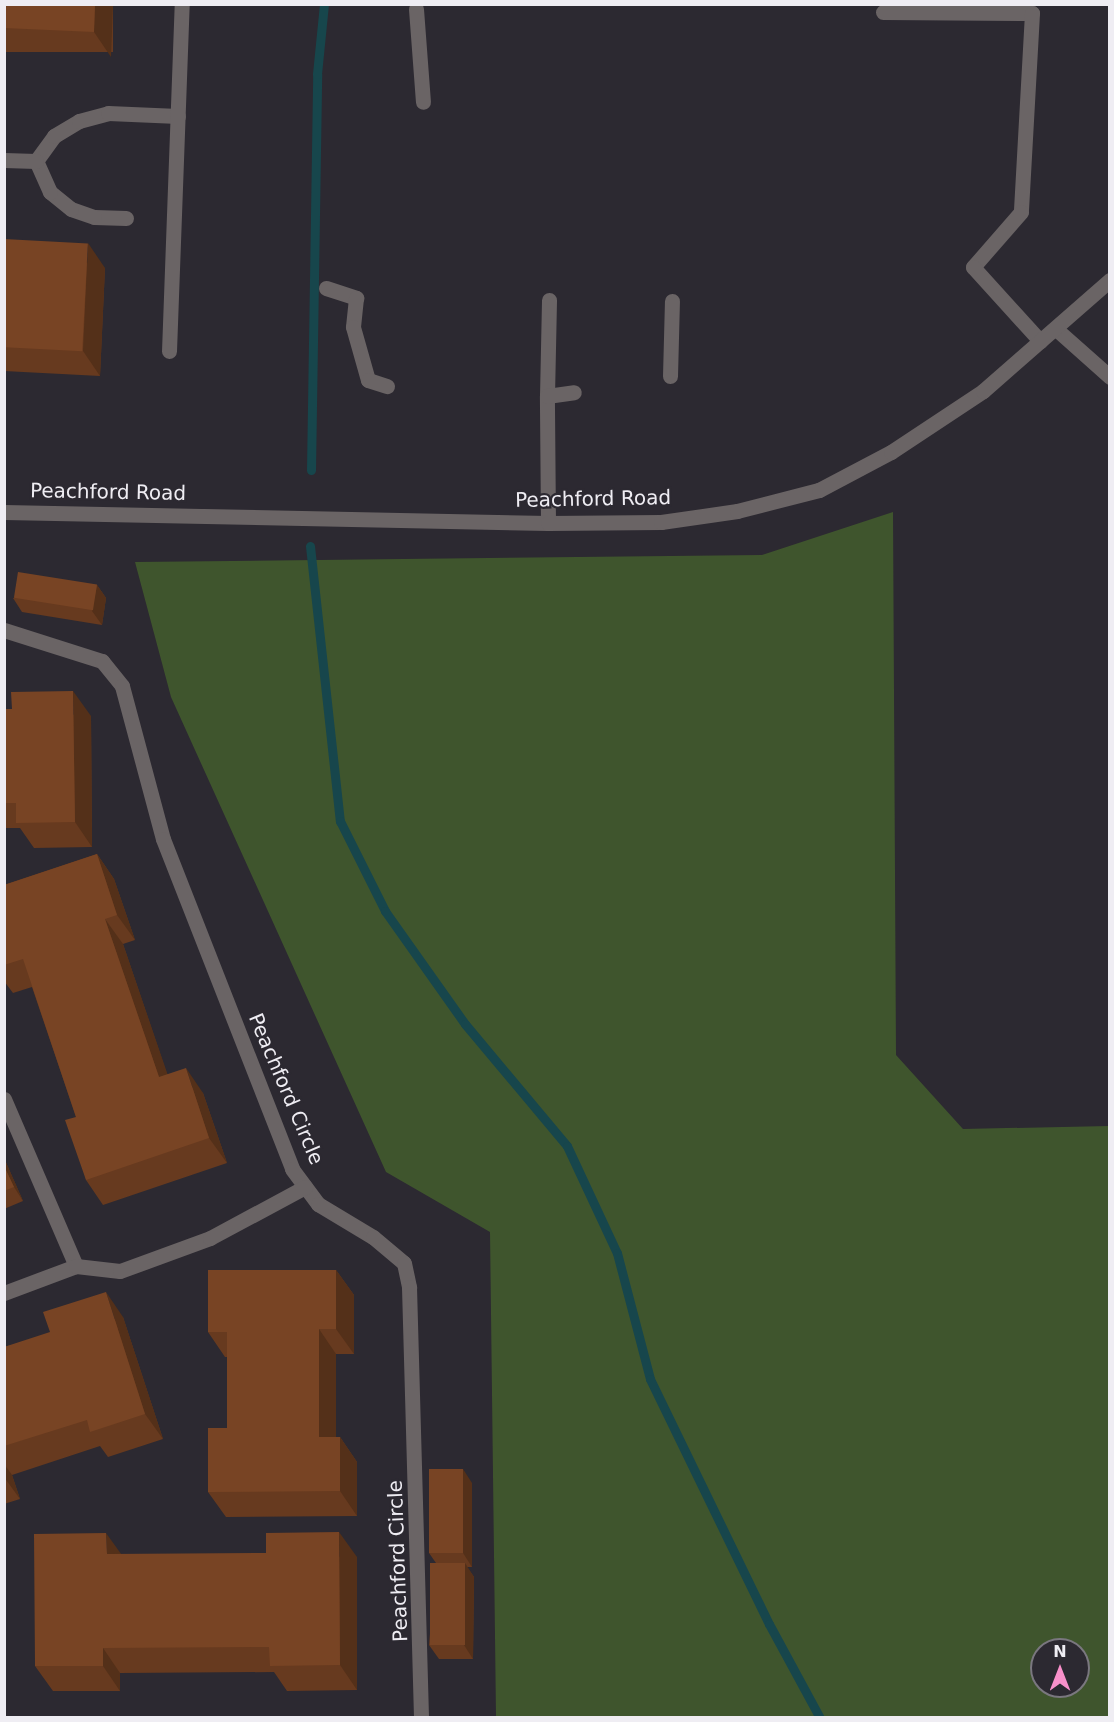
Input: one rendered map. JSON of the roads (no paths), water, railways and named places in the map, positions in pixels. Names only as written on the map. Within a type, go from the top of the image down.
[{"type":"street","points":[[169,351],[182,4]]},
{"type":"street","points":[[416,9],[423,102]]},
{"type":"street","points":[[883,12],[1032,13],[1021,212],[973,267],[1040,342]]},
{"type":"street","points":[[36,161],[54,136],[79,121],[108,113],[178,116]]},
{"type":"street","points":[[4,160],[36,161]]},
{"type":"street","points":[[36,161],[50,192],[71,209],[94,217],[126,218]]},
{"type":"street","name":"Peachford Road","points":[[4,512],[548,523],[661,522],[737,511],[819,490],[891,452],[983,392],[1110,280]]},
{"type":"street","points":[[326,288],[356,298],[353,327],[368,380],[387,386]]},
{"type":"street","points":[[548,523],[549,300]]},
{"type":"street","points":[[670,376],[672,301]]},
{"type":"street","points":[[1056,329],[1110,377]]},
{"type":"street","points":[[547,396],[574,392]]},
{"type":"street","name":"Peachford Circle","points":[[4,630],[102,661],[122,687],[162,839],[292,1169],[318,1204],[373,1237],[404,1263],[409,1287],[421,1718]]},
{"type":"street","points":[[4,1099],[76,1266]]},
{"type":"street","points":[[4,1293],[76,1266],[120,1271],[210,1238],[305,1187]]},
{"type":"waterway","points":[[311,470],[317,74],[324,4]]},
{"type":"waterway","points":[[310,546],[340,821],[385,911],[465,1024],[567,1146],[617,1253],[650,1379],[769,1624],[820,1718]]}]
